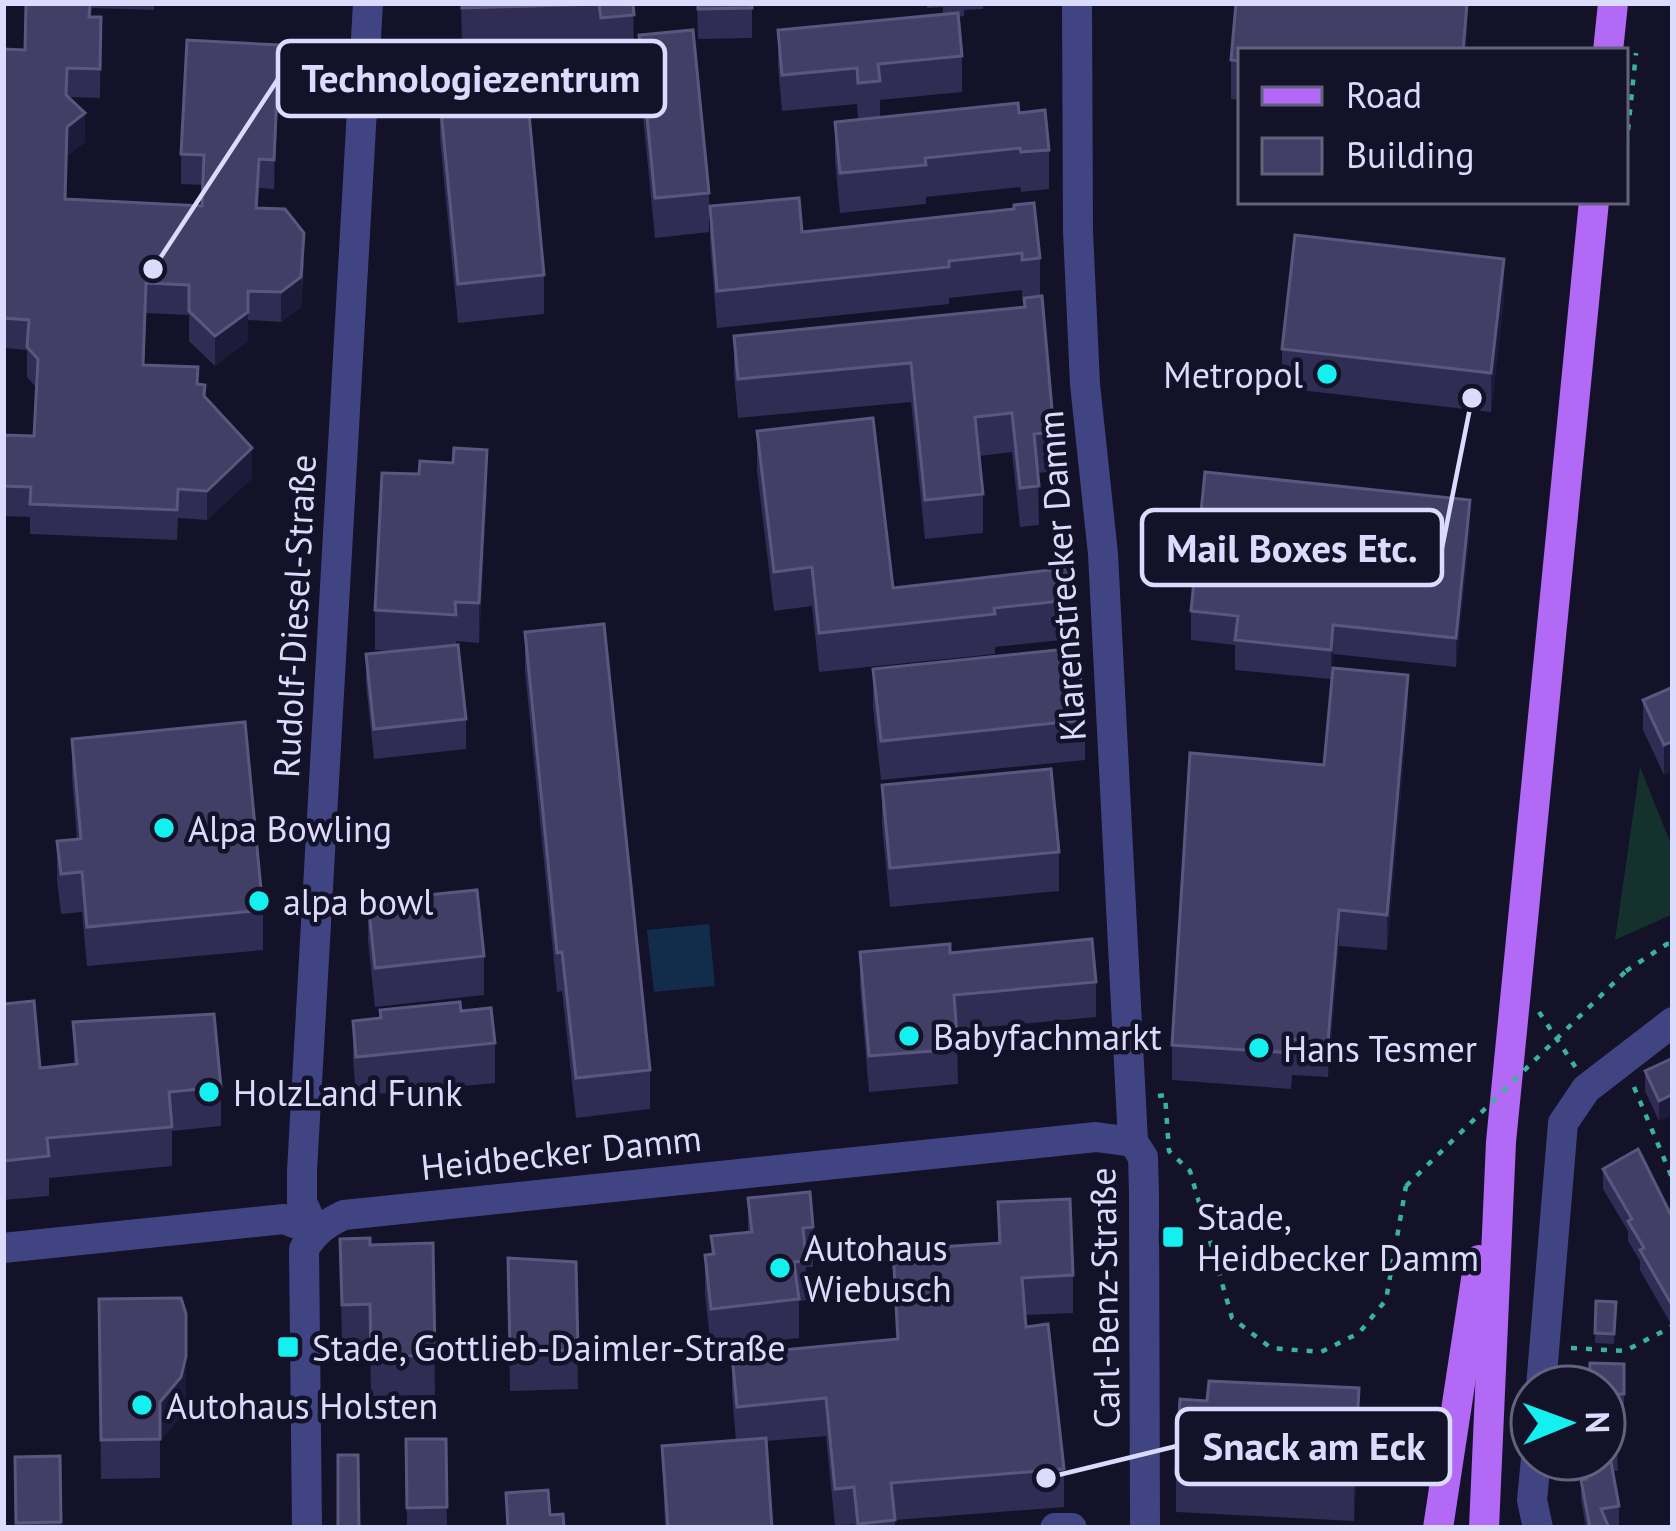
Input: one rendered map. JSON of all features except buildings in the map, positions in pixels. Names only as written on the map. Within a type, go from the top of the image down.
[{"type":"main road","points":[[1613,3],[1623,48]]},
{"type":"main road","points":[[1484,1528],[1501,1142],[1594,204]]},
{"type":"main road","points":[[1438,1528],[1470,1308],[1501,1142]]},
{"type":"street","name":"Rudolf-Diesel-Straße","points":[[315,1231],[302,1202],[302,1171],[368,3]]},
{"type":"street","name":"Klarenstrecker Damm","points":[[1077,3],[1077,215],[1084,364],[1103,554],[1133,1142]]},
{"type":"street","points":[[1543,1363],[1563,1123],[1586,1089],[1673,1022]]},
{"type":"street","name":"Heidbecker Damm","points":[[3,1248],[284,1219],[315,1231],[344,1216],[546,1192],[1096,1137],[1133,1142]]},
{"type":"street","name":"Carl-Benz-Straße","points":[[1133,1142],[1143,1157],[1145,1528]]},
{"type":"street","points":[[308,1528],[303,1269],[304,1249],[315,1231]]},
{"type":"street","points":[[1533,1483],[1538,1528]]},
{"type":"street","points":[[1055,1528],[1072,1528]]},
{"type":"path","points":[[1134,1097],[1165,1095],[1169,1150],[1190,1171],[1232,1318],[1271,1348],[1322,1352],[1359,1334],[1386,1300],[1406,1186],[1626,971],[1673,944]]},
{"type":"path","points":[[1622,1060],[1673,1180]]},
{"type":"path","points":[[1545,1347],[1625,1352],[1673,1326]]},
{"type":"green space","points":[[1640,767],[1673,849],[1673,914],[1615,940]]},
{"type":"water","points":[[709,924],[715,986],[654,992],[647,930]]},
{"type":"place","name":"Technologiezentrum","points":[[153,269]]},
{"type":"place","name":"Metropol","points":[[1327,374]]},
{"type":"place","name":"Mail Boxes Etc.","points":[[1472,398]]},
{"type":"place","name":"Alpa Bowling","points":[[164,828]]},
{"type":"place","name":"alpa bowl","points":[[259,901]]},
{"type":"place","name":"Babyfachmarkt","points":[[909,1036]]},
{"type":"place","name":"Hans Tesmer","points":[[1259,1048]]},
{"type":"place","name":"HolzLand Funk","points":[[209,1092]]},
{"type":"place","name":"Stade, Heidbecker Damm","points":[[1173,1237]]},
{"type":"place","name":"Autohaus Wiebusch","points":[[780,1268]]},
{"type":"place","name":"Stade, Gottlieb-Daimler-Straße","points":[[288,1347]]},
{"type":"place","name":"Autohaus Holsten","points":[[142,1405]]},
{"type":"place","name":"Snack am Eck","points":[[1046,1478]]}]
